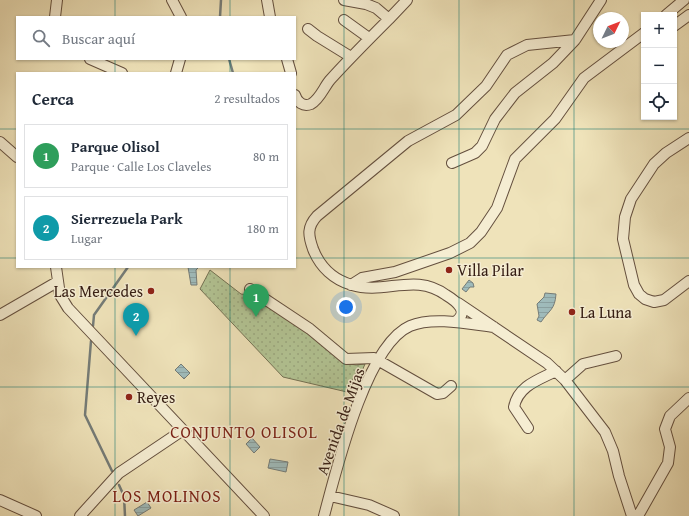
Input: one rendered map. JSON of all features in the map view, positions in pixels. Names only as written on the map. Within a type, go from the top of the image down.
[{"type":"street","points":[[55,16],[57,0]]},
{"type":"street","points":[[172,0],[180,16]]},
{"type":"street","points":[[267,0],[270,16]]},
{"type":"street","points":[[344,0],[366,4],[376,8],[389,19]]},
{"type":"street","points":[[296,98],[297,101],[302,104],[310,104],[316,100],[329,82],[351,57],[407,0]]},
{"type":"street","points":[[452,163],[475,153],[482,146],[496,119],[515,93],[564,53],[601,0]]},
{"type":"street","points":[[670,12],[684,0]]},
{"type":"street","points":[[677,24],[689,15]]},
{"type":"street","points":[[344,20],[369,38]]},
{"type":"street","points":[[308,29],[351,57]]},
{"type":"street","points":[[351,285],[362,278],[395,272],[450,253],[470,243],[481,232],[497,208],[515,159],[555,119],[584,78],[641,35]]},
{"type":"street","points":[[574,40],[527,45],[507,55],[486,86],[456,115],[408,142],[317,216],[309,228],[309,233],[315,252],[324,268],[332,276],[351,285],[364,288],[417,284],[432,286],[494,327],[556,371],[565,380],[605,432],[613,450],[619,476],[632,516]]},
{"type":"street","points":[[92,60],[120,72]]},
{"type":"street","points":[[176,72],[180,60]]},
{"type":"street","points":[[286,60],[291,72]]},
{"type":"street","points":[[689,138],[666,152],[654,164],[631,199],[625,218],[623,239],[634,285],[639,294],[645,299],[654,302],[664,300],[689,281]]},
{"type":"street","points":[[0,142],[16,156]]},
{"type":"street","points":[[56,268],[60,295],[68,308],[264,516]]},
{"type":"street","points":[[0,315],[57,282]]},
{"type":"street","points":[[250,289],[310,329],[346,359],[374,358],[437,394],[444,393],[451,386]]},
{"type":"street","points":[[455,322],[460,319],[462,314],[461,308],[457,302]]},
{"type":"street","name":"Avenida de Mijas","points":[[324,516],[343,446],[378,360],[390,342],[403,330],[423,322],[455,322],[494,327]]},
{"type":"street","points":[[565,380],[584,364],[616,356]]},
{"type":"street","points":[[528,428],[514,407],[515,399],[520,391],[527,386],[556,371]]},
{"type":"street","points":[[638,516],[668,463],[670,447],[665,429],[670,416],[689,398]]},
{"type":"street","points":[[80,516],[119,473],[183,430]]},
{"type":"street","points":[[330,496],[369,505],[394,516]]},
{"type":"street","points":[[0,500],[36,516]]},
{"type":"green space","points":[[210,270],[241,294],[255,296],[324,345],[344,363],[356,365],[365,364],[362,371],[357,370],[347,392],[283,377],[200,289]]},
{"type":"water","points":[[188,268],[198,268],[196,270],[197,285],[191,285]]},
{"type":"water","points":[[469,280],[473,283],[474,287],[470,287],[466,292],[462,289]]},
{"type":"water","points":[[545,293],[556,294],[553,307],[541,322],[537,320],[539,316],[537,304],[544,297]]},
{"type":"water","points":[[181,364],[190,373],[184,379],[175,370]]},
{"type":"water","points":[[252,438],[260,447],[254,453],[246,444]]},
{"type":"water","points":[[270,459],[288,462],[286,472],[268,468]]},
{"type":"water","points":[[147,502],[151,508],[138,516],[134,510]]},
{"type":"waterway","points":[[220,16],[221,0]]},
{"type":"waterway","points":[[229,60],[233,72]]},
{"type":"waterway","points":[[93,326],[94,315],[127,268]]},
{"type":"waterway","points":[[91,341],[85,415],[112,471]]},
{"type":"waterway","points":[[119,485],[124,496],[125,516]]},
{"type":"place","name":"Villa Pilar","points":[[449,270]]},
{"type":"place","name":"Las Mercedes","points":[[151,291]]},
{"type":"place","name":"La Luna","points":[[572,312]]},
{"type":"place","name":"Parque Olisol","points":[[256,317]]},
{"type":"place","name":"Sierrezuela Park","points":[[136,336]]},
{"type":"place","name":"Reyes","points":[[129,397]]},
{"type":"district","name":"CONJUNTO OLISOL","points":[[244,432]]},
{"type":"district","name":"LOS MOLINOS","points":[[167,496]]}]
